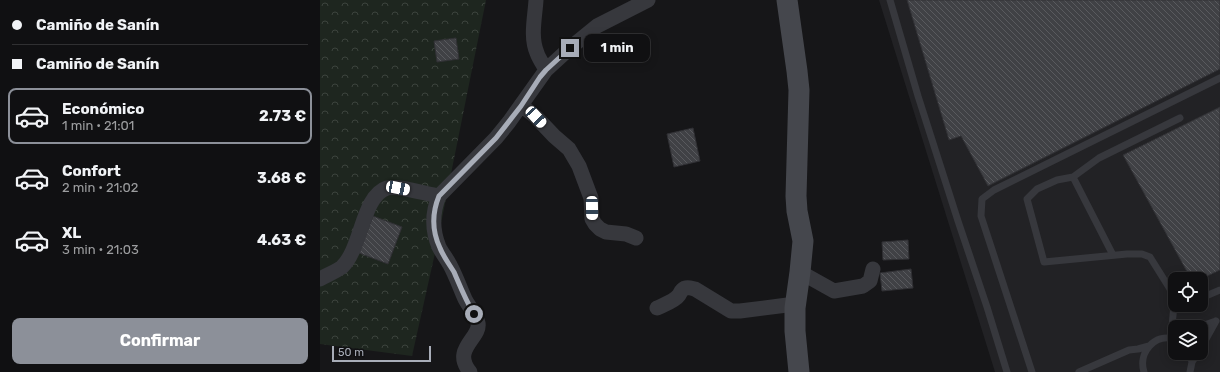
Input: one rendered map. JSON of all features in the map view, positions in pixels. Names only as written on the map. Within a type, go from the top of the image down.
[{"type":"street","points":[[536,0],[534,45],[546,70]]},
{"type":"street","points":[[470,372],[464,360],[468,345],[479,327],[478,320],[465,299],[449,263],[440,248],[433,224],[435,204],[439,196],[496,138],[546,70],[597,26],[648,0]]},
{"type":"street","points":[[787,0],[798,71],[799,90],[796,196],[797,211],[803,241],[795,304],[795,330],[799,372]]},
{"type":"street","points":[[521,106],[536,117],[569,149],[579,166],[591,198],[592,219],[595,224],[606,232],[626,234],[636,238]]},
{"type":"street","points":[[320,279],[332,274],[342,266],[349,256],[359,236],[375,195],[387,188],[398,188],[439,196]]},
{"type":"street","points":[[800,272],[834,291],[862,286],[870,281],[873,269]]},
{"type":"street","points":[[657,308],[667,304],[679,295],[681,291],[689,288],[695,289],[731,310],[740,311],[795,304]]},
{"type":"lane","points":[[890,0],[918,96],[1007,372]]},
{"type":"lane","points":[[1032,372],[981,216],[982,199],[994,190],[1220,78]]},
{"type":"lane","points":[[1168,286],[1150,257],[1142,254],[1113,255],[1044,262],[1027,199],[1037,189],[1057,180],[1073,177],[1099,158],[1180,118]]},
{"type":"lane","points":[[1073,177],[1113,255]]},
{"type":"lane","points":[[1208,295],[1220,290]]},
{"type":"lane","points":[[1208,324],[1218,320]]},
{"type":"lane","points":[[1208,336],[1218,320]]},
{"type":"lane","points":[[1144,372],[1143,359],[1149,346],[1155,341],[1168,338]]},
{"type":"lane","points":[[1079,372],[1129,350],[1149,346]]},
{"type":"lane","points":[[1190,372],[1192,362]]},
{"type":"shaded area","points":[[879,0],[1220,0],[1220,372],[995,372]]},
{"type":"green space","points":[[320,0],[486,0],[435,253],[412,356],[320,344]]},
{"type":"building","points":[[907,0],[1220,0],[1220,69],[988,186],[961,136],[949,140]]},
{"type":"building","points":[[456,38],[459,59],[437,62],[434,41]]},
{"type":"building","points":[[1220,107],[1220,270],[1208,276],[1208,272],[1187,272],[1123,155]]},
{"type":"building","points":[[693,128],[700,161],[674,167],[667,134]]},
{"type":"building","points":[[373,216],[402,227],[388,264],[359,253]]},
{"type":"building","points":[[908,240],[909,259],[883,260],[882,242]]},
{"type":"building","points":[[911,269],[913,288],[882,291],[880,273]]},
{"type":"route","points":[[474,314],[440,248],[433,224],[435,204],[439,196],[496,138],[546,70],[570,48]]}]
